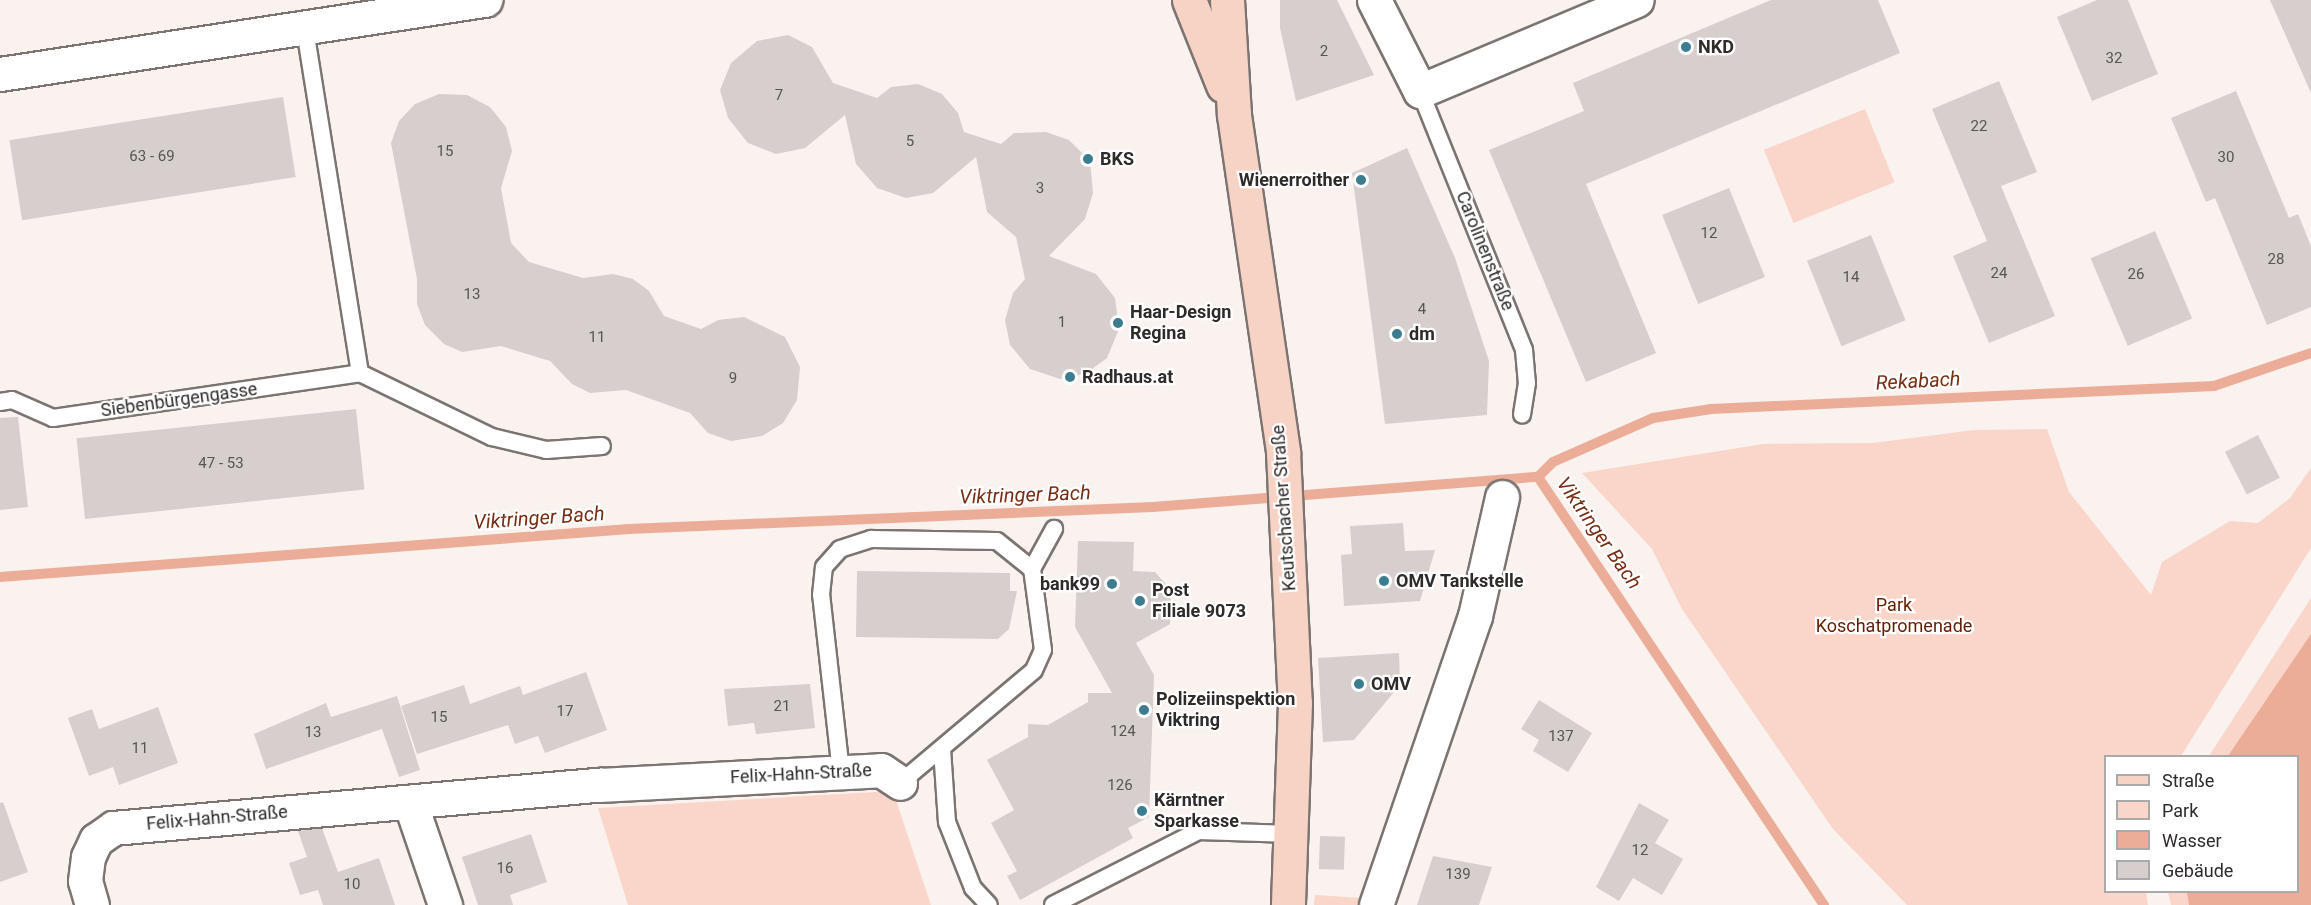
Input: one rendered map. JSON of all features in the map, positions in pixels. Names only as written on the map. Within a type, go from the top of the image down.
[{"type":"main road","name":"Keutschacher Straße","points":[[1189,0],[1234,115]]},
{"type":"main road","name":"Keutschacher Straße","points":[[1227,0],[1234,115],[1283,452],[1289,543],[1293,834],[1288,905]]},
{"type":"street","points":[[0,74],[485,0]]},
{"type":"street","name":"Carolinenstraße","points":[[1374,0],[1420,91]]},
{"type":"street","points":[[1420,91],[1637,0]]},
{"type":"street","points":[[1376,905],[1475,616],[1502,497]]},
{"type":"street","name":"Felix-Hahn-Straße","points":[[92,905],[85,881],[88,857],[96,840],[113,828],[410,802],[841,772],[881,770],[900,783]]},
{"type":"street","points":[[410,802],[445,905]]},
{"type":"lane","points":[[305,28],[360,373],[492,437],[546,450],[602,446]]},
{"type":"lane","name":"Carolinenstraße","points":[[1420,91],[1524,350],[1527,383],[1522,415]]},
{"type":"lane","name":"Siebenbürgengasse","points":[[0,402],[12,400],[54,418],[360,373]]},
{"type":"lane","points":[[841,772],[821,595],[824,567],[840,549],[871,539],[998,541],[1032,569],[1054,529]]},
{"type":"lane","name":"Felix-Hahn-Straße","points":[[900,783],[1020,685],[1039,660],[1043,651],[1032,569]]},
{"type":"lane","points":[[942,749],[947,822],[973,888],[989,905]]},
{"type":"lane","points":[[1053,905],[1198,831],[1293,834]]},
{"type":"green space","points":[[1865,109],[1895,182],[1794,223],[1764,150]]},
{"type":"green space","name":"Park Koschatpromenade","points":[[2047,429],[2069,492],[2151,595],[2162,562],[2230,521],[2258,523],[2290,498],[2311,468],[2311,548],[2182,755],[2104,755],[2104,893],[2146,893],[2148,905],[1907,905],[1833,829],[1682,609],[1652,549],[1582,473],[1763,444],[1873,443],[1974,430]]},
{"type":"green space","points":[[2311,598],[2311,905],[2171,905],[2168,893],[2299,893],[2299,755],[2210,755]]},
{"type":"green space","points":[[893,791],[931,905],[628,905],[598,808]]},
{"type":"green space","points":[[1315,895],[1362,898],[1360,905],[1314,905]]},
{"type":"water","points":[[2311,634],[2311,905],[2189,905],[2187,893],[2299,893],[2299,755],[2229,755]]},
{"type":"building","points":[[1280,0],[1337,0],[1374,75],[1296,101],[1280,28]]},
{"type":"building","points":[[1771,0],[1878,0],[1900,53],[1586,184],[1656,353],[1586,382],[1489,150],[1584,111],[1573,83]]},
{"type":"building","points":[[2097,0],[2128,0],[2158,74],[2092,101],[2057,17]]},
{"type":"building","points":[[2270,0],[2311,0],[2311,93]]},
{"type":"building","points":[[788,35],[812,47],[833,83],[877,98],[891,87],[918,84],[942,94],[958,113],[964,132],[1001,144],[1014,133],[1046,132],[1069,140],[1090,161],[1093,193],[1085,219],[1049,256],[1096,274],[1115,298],[1119,329],[1107,358],[1085,374],[1060,379],[1030,369],[1010,345],[1005,320],[1013,293],[1025,279],[1016,237],[987,212],[976,157],[933,193],[906,198],[877,188],[856,164],[845,115],[805,148],[776,154],[748,143],[728,118],[720,90],[731,63],[757,41]]},
{"type":"building","points":[[1999,81],[2037,172],[2001,186],[2055,316],[1989,343],[1953,256],[1987,241],[1932,109]]},
{"type":"building","points":[[2236,91],[2289,218],[2298,214],[2311,246],[2311,307],[2267,325],[2215,198],[2206,202],[2171,118]]},
{"type":"building","points":[[439,94],[467,95],[490,107],[506,127],[512,151],[501,188],[511,243],[529,262],[583,278],[613,274],[633,279],[649,291],[664,316],[701,329],[718,320],[744,317],[785,337],[800,367],[797,400],[783,423],[762,436],[731,441],[708,433],[690,413],[626,390],[590,393],[572,384],[550,361],[501,346],[462,352],[444,344],[425,325],[417,304],[417,279],[391,143],[399,121],[415,104]]},
{"type":"building","points":[[283,97],[296,177],[22,220],[9,140]]},
{"type":"building","points":[[1407,148],[1455,258],[1489,361],[1487,415],[1385,424],[1352,173]]},
{"type":"building","points":[[1729,188],[1765,277],[1698,304],[1662,215]]},
{"type":"building","points":[[2155,231],[2192,318],[2128,346],[2091,258]]},
{"type":"building","points":[[1871,235],[1905,320],[1841,346],[1807,261]]},
{"type":"building","points":[[356,409],[364,490],[85,519],[77,438]]},
{"type":"building","points":[[18,417],[28,507],[0,510],[0,418]]},
{"type":"building","points":[[2258,435],[2280,478],[2247,495],[2225,452]]},
{"type":"building","name":"OMV Tankstelle","points":[[1403,523],[1405,551],[1435,550],[1420,601],[1344,606],[1341,555],[1352,554],[1350,526]]},
{"type":"building","points":[[1078,541],[1134,542],[1133,571],[1155,572],[1171,590],[1170,624],[1136,643],[1154,675],[1149,817],[1128,828],[1133,838],[1020,900],[1007,876],[1017,871],[991,823],[1014,810],[987,760],[1028,737],[1028,724],[1048,725],[1088,702],[1088,693],[1112,693],[1075,627]]},
{"type":"building","points":[[857,571],[1010,573],[1010,591],[1017,591],[1009,629],[998,639],[856,637]]},
{"type":"building","points":[[1399,653],[1400,685],[1354,740],[1323,742],[1318,658]]},
{"type":"building","points":[[586,672],[607,730],[545,753],[538,736],[515,744],[508,725],[417,754],[401,706],[464,685],[470,704],[520,686],[523,695]]},
{"type":"building","points":[[810,684],[815,728],[756,734],[754,723],[728,726],[724,689]]},
{"type":"building","points":[[397,696],[420,770],[399,777],[382,729],[266,769],[254,734],[326,703],[331,717]]},
{"type":"building","points":[[1539,700],[1592,733],[1568,772],[1533,751],[1539,740],[1521,729]]},
{"type":"building","points":[[158,707],[178,763],[119,785],[113,767],[89,776],[68,718],[92,709],[99,729]]},
{"type":"building","points":[[3,802],[28,872],[0,882],[0,803]]},
{"type":"building","points":[[1639,803],[1669,820],[1655,843],[1683,859],[1662,895],[1633,878],[1619,901],[1596,887]]},
{"type":"building","points":[[322,828],[338,872],[379,858],[395,905],[323,905],[318,890],[300,895],[289,863],[307,857],[298,831]]},
{"type":"building","points":[[531,834],[547,882],[510,895],[513,905],[478,905],[462,857]]},
{"type":"building","points":[[1320,836],[1345,837],[1344,870],[1319,869]]},
{"type":"building","points":[[1433,856],[1492,867],[1479,905],[1417,905]]},
{"type":"waterway","name":"Rekabach","points":[[1538,477],[1553,462],[1653,418],[1711,409],[2214,386],[2311,353]]},
{"type":"waterway","name":"Viktringer Bach","points":[[0,577],[629,529],[1153,507],[1538,477],[1824,905]]},
{"type":"place","name":"NKD","points":[[1686,47]]},
{"type":"place","name":"BKS","points":[[1088,159]]},
{"type":"place","name":"Wienerroither","points":[[1361,180]]},
{"type":"place","name":"Haar-Design Regina","points":[[1118,323]]},
{"type":"place","name":"dm","points":[[1397,334]]},
{"type":"place","name":"Radhaus.at","points":[[1070,377]]},
{"type":"place","name":"OMV Tankstelle","points":[[1384,581]]},
{"type":"place","name":"bank99","points":[[1112,584]]},
{"type":"place","name":"Post Filiale 9073","points":[[1140,601]]},
{"type":"place","name":"OMV","points":[[1359,684]]},
{"type":"place","name":"Polizeiinspektion Viktring","points":[[1144,710]]},
{"type":"place","name":"Kärntner Sparkasse","points":[[1142,811]]}]
